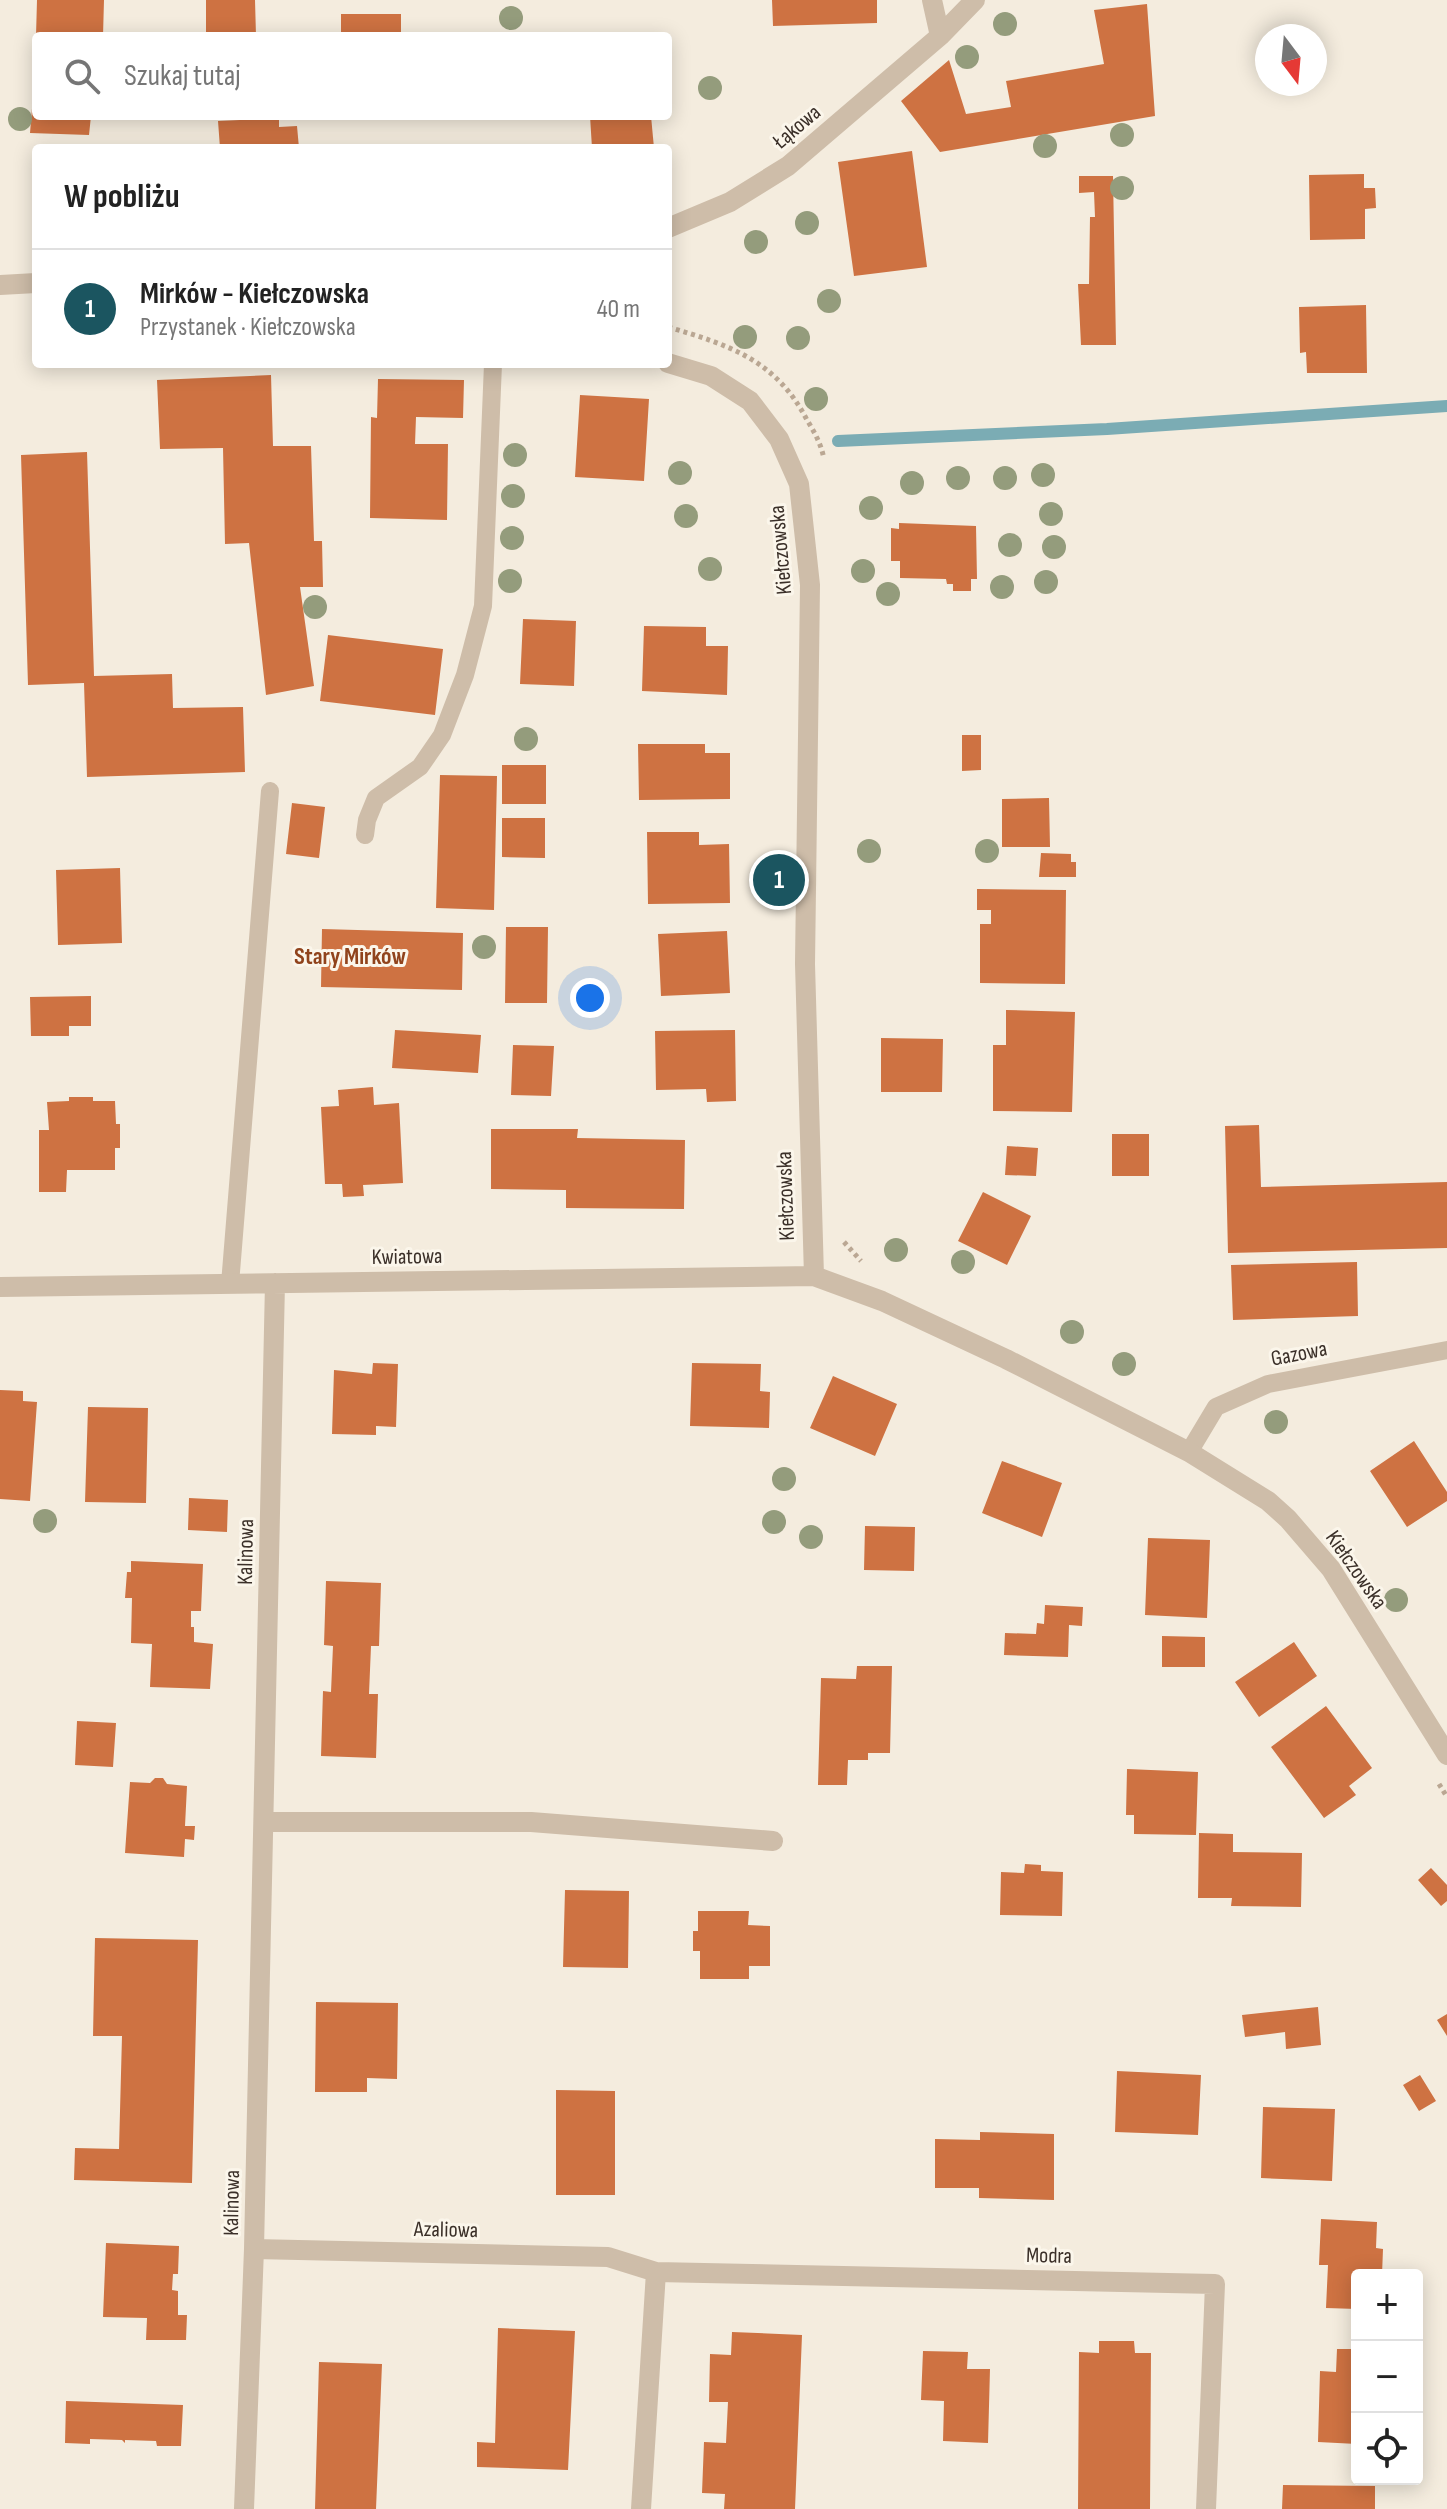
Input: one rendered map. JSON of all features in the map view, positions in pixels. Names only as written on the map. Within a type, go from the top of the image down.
[{"type":"street","points":[[932,0],[940,36]]},
{"type":"street","name":"Łąkowa","points":[[672,226],[730,202],[788,166],[940,36],[975,0]]},
{"type":"street","points":[[0,285],[32,283]]},
{"type":"street","name":"Kiełczowska","points":[[672,364],[711,376],[750,401],[779,439],[799,484],[810,585],[805,964],[814,1276],[910,1313],[1006,1359],[1189,1452],[1268,1501],[1322,1559],[1447,1755]]},
{"type":"street","name":"Kwiatowa","points":[[0,1287],[814,1276]]},
{"type":"street","name":"Kalinowa","points":[[254,2249],[275,1283]]},
{"type":"street","points":[[264,1822],[531,1822],[773,1841]]},
{"type":"street","points":[[244,2509],[254,2249]]},
{"type":"street","name":"Azaliowa","points":[[254,2249],[608,2257],[656,2272]]},
{"type":"street","points":[[641,2509],[656,2272]]},
{"type":"street","name":"Modra","points":[[656,2272],[1215,2284],[1206,2509]]},
{"type":"lane","points":[[365,835],[376,798],[420,767],[442,735],[465,675],[483,606],[493,368]]},
{"type":"lane","points":[[230,1284],[270,791]]},
{"type":"lane","name":"Gazowa","points":[[1189,1452],[1216,1407],[1268,1384],[1447,1350]]},
{"type":"path","points":[[1431,1771],[1447,1797]]},
{"type":"building","points":[[37,0],[104,0],[103,32],[36,32]]},
{"type":"building","points":[[206,0],[255,0],[256,32],[206,32]]},
{"type":"building","points":[[772,0],[877,0],[877,23],[773,26]]},
{"type":"building","points":[[1147,4],[1155,116],[940,152],[901,101],[949,60],[966,114],[1011,107],[1006,81],[1104,64],[1094,10]]},
{"type":"building","points":[[341,14],[401,14],[401,32],[341,32]]},
{"type":"building","points":[[32,108],[32,120],[91,120],[89,135],[30,133]]},
{"type":"building","points":[[279,120],[279,127],[297,126],[299,144],[220,144],[218,121]]},
{"type":"building","points":[[590,120],[651,120],[654,144],[592,144]]},
{"type":"building","points":[[912,151],[927,267],[854,276],[838,162]]},
{"type":"building","points":[[1364,174],[1364,188],[1375,188],[1376,208],[1365,209],[1365,239],[1310,240],[1309,175]]},
{"type":"building","points":[[1079,176],[1113,176],[1116,345],[1081,345],[1078,284],[1089,284],[1090,217],[1095,217],[1094,192],[1079,193]]},
{"type":"building","points":[[1366,305],[1367,373],[1307,373],[1306,352],[1300,353],[1299,307]]},
{"type":"building","points":[[271,375],[273,446],[311,446],[314,541],[322,541],[323,587],[300,587],[314,686],[266,695],[249,543],[225,544],[223,448],[160,449],[157,380]]},
{"type":"building","points":[[378,379],[464,380],[463,418],[416,417],[415,444],[448,444],[447,520],[370,518],[371,417],[377,418]]},
{"type":"building","points":[[580,395],[649,399],[644,481],[575,477]]},
{"type":"building","points":[[87,452],[94,676],[172,674],[173,708],[243,707],[245,772],[87,777],[84,683],[28,685],[21,455]]},
{"type":"building","points":[[899,523],[976,526],[977,579],[971,579],[971,591],[953,591],[953,584],[947,584],[946,579],[900,578],[900,561],[891,561],[891,528],[899,529]]},
{"type":"building","points":[[523,619],[576,621],[574,686],[520,684]]},
{"type":"building","points":[[644,626],[706,627],[706,646],[728,646],[727,695],[642,691]]},
{"type":"building","points":[[328,635],[443,649],[435,715],[320,701]]},
{"type":"building","points":[[962,735],[981,735],[981,770],[962,771]]},
{"type":"building","points":[[638,744],[705,744],[705,753],[730,753],[730,799],[639,800]]},
{"type":"building","points":[[502,765],[546,765],[546,804],[502,804]]},
{"type":"building","points":[[440,775],[497,776],[494,910],[436,908]]},
{"type":"building","points":[[1049,798],[1050,847],[1002,847],[1002,799]]},
{"type":"building","points":[[292,803],[325,807],[319,858],[286,854]]},
{"type":"building","points":[[502,818],[545,818],[545,858],[502,857]]},
{"type":"building","points":[[647,832],[699,832],[699,845],[729,844],[730,903],[648,904]]},
{"type":"building","points":[[1041,853],[1071,854],[1071,862],[1076,862],[1076,877],[1039,877]]},
{"type":"building","points":[[120,868],[122,943],[58,945],[56,870]]},
{"type":"building","points":[[977,889],[1066,890],[1065,984],[980,983],[980,924],[991,924],[991,910],[977,910]]},
{"type":"building","points":[[506,927],[548,927],[547,1003],[505,1003]]},
{"type":"building","points":[[322,929],[463,933],[462,990],[321,987]]},
{"type":"building","points":[[727,931],[730,993],[661,996],[658,934]]},
{"type":"building","points":[[91,996],[91,1026],[69,1026],[69,1036],[31,1036],[30,997]]},
{"type":"building","points":[[1006,1010],[1075,1012],[1072,1112],[993,1111],[993,1045],[1006,1045]]},
{"type":"building","points":[[395,1030],[481,1035],[478,1073],[392,1068]]},
{"type":"building","points":[[735,1030],[736,1101],[707,1102],[706,1089],[656,1090],[655,1031]]},
{"type":"building","points":[[881,1038],[943,1039],[942,1092],[881,1092]]},
{"type":"building","points":[[513,1045],[554,1046],[551,1096],[511,1095]]},
{"type":"building","points":[[373,1087],[374,1105],[399,1103],[403,1183],[363,1185],[364,1196],[343,1197],[342,1184],[325,1184],[321,1107],[339,1106],[338,1090]]},
{"type":"building","points":[[69,1097],[115,1101],[116,1124],[120,1124],[120,1148],[115,1148],[115,1170],[67,1170],[66,1192],[39,1192],[39,1130],[49,1130],[47,1102],[69,1101]]},
{"type":"building","points":[[1259,1125],[1261,1187],[1447,1182],[1447,1248],[1228,1253],[1225,1126]]},
{"type":"building","points":[[491,1129],[578,1129],[577,1138],[685,1140],[684,1209],[566,1208],[566,1190],[491,1189]]},
{"type":"building","points":[[1112,1134],[1149,1134],[1149,1176],[1112,1176]]},
{"type":"building","points":[[1007,1146],[1038,1148],[1036,1176],[1005,1175]]},
{"type":"building","points":[[983,1192],[1031,1216],[1007,1265],[958,1241]]},
{"type":"building","points":[[1357,1262],[1358,1316],[1233,1320],[1231,1265]]},
{"type":"building","points":[[373,1363],[398,1364],[396,1427],[376,1426],[376,1435],[332,1434],[334,1370],[372,1374]]},
{"type":"building","points":[[692,1363],[761,1364],[760,1391],[770,1392],[769,1428],[690,1426]]},
{"type":"building","points":[[833,1376],[897,1404],[875,1456],[810,1428]]},
{"type":"building","points":[[0,1390],[23,1391],[23,1401],[37,1402],[30,1501],[0,1499]]},
{"type":"building","points":[[88,1407],[148,1408],[146,1503],[85,1502]]},
{"type":"building","points":[[1414,1441],[1447,1492],[1447,1501],[1407,1527],[1370,1471]]},
{"type":"building","points":[[1002,1461],[1062,1483],[1042,1537],[982,1513]]},
{"type":"building","points":[[189,1498],[228,1500],[227,1532],[188,1530]]},
{"type":"building","points":[[865,1526],[915,1527],[914,1571],[864,1570]]},
{"type":"building","points":[[1148,1538],[1210,1540],[1207,1618],[1145,1615]]},
{"type":"building","points":[[131,1561],[203,1564],[201,1611],[191,1611],[191,1627],[194,1627],[194,1642],[213,1644],[210,1689],[150,1687],[152,1644],[131,1643],[132,1598],[125,1598]]},
{"type":"building","points":[[326,1581],[381,1583],[379,1646],[371,1646],[369,1694],[378,1694],[376,1758],[321,1756],[323,1691],[331,1692],[333,1646],[324,1645]]},
{"type":"building","points":[[1045,1605],[1083,1607],[1082,1626],[1069,1625],[1068,1657],[1004,1655],[1005,1633],[1036,1634],[1037,1623],[1044,1624]]},
{"type":"building","points":[[1162,1636],[1205,1637],[1205,1667],[1162,1667]]},
{"type":"building","points":[[1294,1642],[1317,1676],[1259,1717],[1235,1682]]},
{"type":"building","points":[[857,1666],[892,1666],[890,1753],[868,1753],[868,1760],[848,1760],[847,1785],[818,1785],[821,1678],[856,1679]]},
{"type":"building","points":[[1326,1706],[1372,1768],[1349,1786],[1356,1795],[1324,1818],[1271,1747]]},
{"type":"building","points":[[77,1721],[116,1723],[113,1767],[75,1765]]},
{"type":"building","points":[[1127,1769],[1198,1772],[1196,1835],[1134,1834],[1134,1815],[1126,1815]]},
{"type":"building","points":[[155,1778],[163,1778],[167,1784],[187,1786],[185,1826],[195,1826],[194,1840],[185,1839],[184,1857],[125,1853],[130,1782],[150,1783]]},
{"type":"building","points":[[1199,1833],[1233,1834],[1233,1852],[1302,1853],[1301,1907],[1231,1906],[1232,1898],[1198,1898]]},
{"type":"building","points":[[1025,1864],[1041,1865],[1041,1871],[1063,1872],[1062,1916],[1000,1915],[1001,1872],[1024,1873]]},
{"type":"building","points":[[1431,1868],[1447,1885],[1447,1901],[1441,1906],[1418,1880]]},
{"type":"building","points":[[565,1890],[629,1891],[628,1968],[563,1967]]},
{"type":"building","points":[[698,1911],[749,1911],[748,1925],[770,1926],[770,1966],[749,1966],[749,1979],[700,1979],[700,1951],[693,1951],[693,1931],[698,1931]]},
{"type":"building","points":[[95,1938],[198,1940],[192,2183],[74,2180],[75,2148],[119,2149],[122,2036],[93,2036]]},
{"type":"building","points":[[316,2002],[398,2003],[397,2079],[367,2078],[367,2092],[315,2092]]},
{"type":"building","points":[[1318,2007],[1321,2045],[1286,2049],[1285,2032],[1245,2037],[1242,2015]]},
{"type":"building","points":[[1447,2014],[1447,2036],[1437,2020]]},
{"type":"building","points":[[1117,2071],[1201,2075],[1198,2135],[1115,2132]]},
{"type":"building","points":[[1420,2075],[1436,2101],[1419,2111],[1403,2085]]},
{"type":"building","points":[[556,2090],[615,2091],[615,2195],[556,2195]]},
{"type":"building","points":[[1263,2107],[1335,2109],[1332,2181],[1261,2178]]},
{"type":"building","points":[[980,2132],[1054,2134],[1054,2200],[979,2198],[979,2188],[935,2188],[935,2139],[980,2140]]},
{"type":"building","points":[[1321,2219],[1377,2222],[1376,2248],[1383,2249],[1382,2269],[1351,2269],[1351,2309],[1326,2308],[1328,2265],[1319,2265]]},
{"type":"building","points":[[106,2243],[179,2246],[178,2274],[173,2274],[172,2290],[178,2291],[178,2315],[187,2315],[186,2340],[146,2340],[147,2318],[103,2317]]},
{"type":"building","points":[[498,2328],[575,2331],[568,2470],[477,2467],[477,2442],[495,2443]]},
{"type":"building","points":[[732,2332],[802,2335],[795,2509],[724,2509],[725,2494],[702,2493],[704,2442],[726,2443],[728,2402],[709,2402],[710,2354],[731,2355]]},
{"type":"building","points":[[1099,2341],[1134,2341],[1135,2353],[1151,2353],[1150,2509],[1078,2509],[1079,2352],[1099,2353]]},
{"type":"building","points":[[1337,2349],[1351,2349],[1351,2444],[1318,2442],[1320,2371],[1336,2372]]},
{"type":"building","points":[[923,2351],[968,2352],[967,2369],[990,2369],[988,2443],[943,2441],[944,2401],[921,2400]]},
{"type":"building","points":[[319,2362],[382,2364],[376,2509],[315,2509]]},
{"type":"building","points":[[66,2401],[183,2405],[181,2446],[157,2446],[156,2441],[125,2440],[125,2443],[122,2440],[90,2439],[90,2444],[65,2443]]},
{"type":"building","points":[[1283,2485],[1375,2486],[1375,2509],[1282,2509]]},
{"type":"waterway","points":[[838,441],[1107,429],[1447,406]]},
{"type":"place","name":"Mirków - Kiełczowska","points":[[779,880]]},
{"type":"district","name":"Stary Mirków","points":[[350,956]]}]
